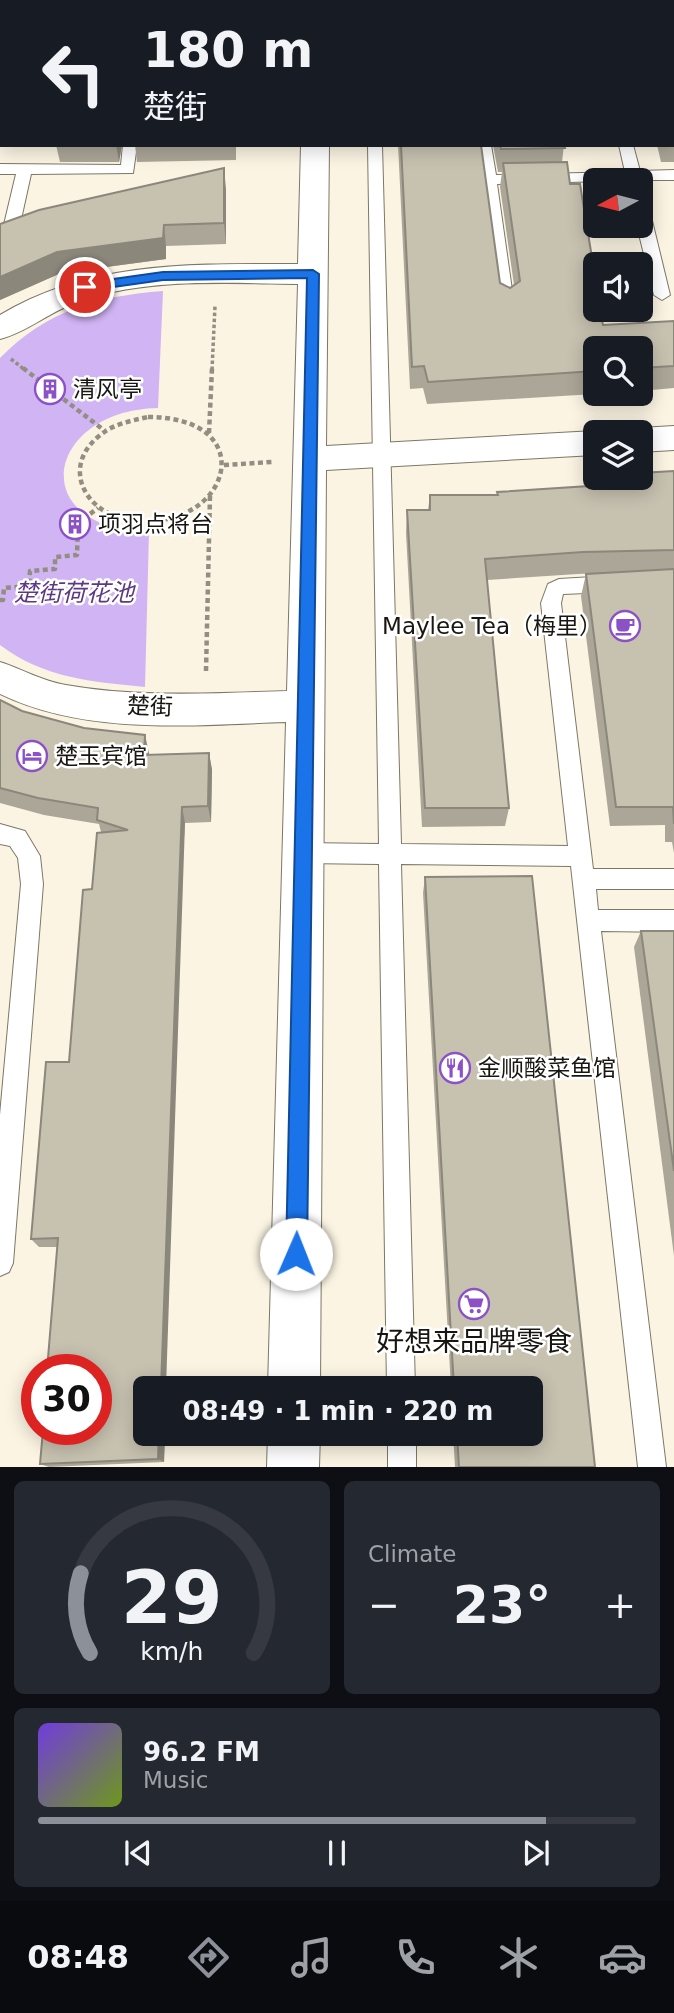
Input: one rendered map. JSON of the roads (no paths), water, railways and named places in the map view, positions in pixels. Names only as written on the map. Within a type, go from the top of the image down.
[{"type":"street","points":[[294,1376],[315,147]]},
{"type":"street","points":[[0,329],[27,310],[85,287],[163,276],[313,274]]},
{"type":"street","points":[[653,439],[674,438]]},
{"type":"street","points":[[310,459],[583,444]]},
{"type":"street","name":"楚街","points":[[0,677],[15,687],[70,702],[205,707],[305,706]]},
{"type":"street","points":[[293,1446],[293,1467]]},
{"type":"lane","points":[[0,170],[128,170],[131,147]]},
{"type":"lane","points":[[376,147],[401,1376]]},
{"type":"lane","points":[[484,147],[506,304]]},
{"type":"lane","points":[[626,147],[632,168]]},
{"type":"lane","points":[[10,233],[24,170]]},
{"type":"lane","points":[[653,177],[674,175]]},
{"type":"lane","points":[[489,180],[583,179]]},
{"type":"lane","points":[[648,238],[662,295]]},
{"type":"lane","points":[[633,583],[559,587],[552,596],[652,1467]]},
{"type":"lane","points":[[0,834],[17,838],[29,856],[32,884],[0,1263]]},
{"type":"lane","points":[[303,853],[390,854],[581,867],[674,879]]},
{"type":"lane","points":[[588,920],[674,921]]},
{"type":"lane","points":[[402,1446],[402,1467]]},
{"type":"water","name":"楚街荷花池","points":[[163,291],[158,408],[121,414],[92,428],[73,447],[64,469],[67,492],[81,511],[108,526],[149,532],[145,687],[106,683],[51,671],[33,665],[0,645],[0,358],[36,328],[75,308],[117,297]]},
{"type":"place","name":"清风亭","points":[[50,389]]},
{"type":"place","name":"项羽点将台","points":[[75,524]]},
{"type":"place","name":"Maylee Tea（梅里）","points":[[625,626]]},
{"type":"place","name":"楚玉宾馆","points":[[32,756]]},
{"type":"place","name":"金顺酸菜鱼馆","points":[[455,1068]]},
{"type":"place","name":"好想来品牌零食","points":[[474,1304]]}]
